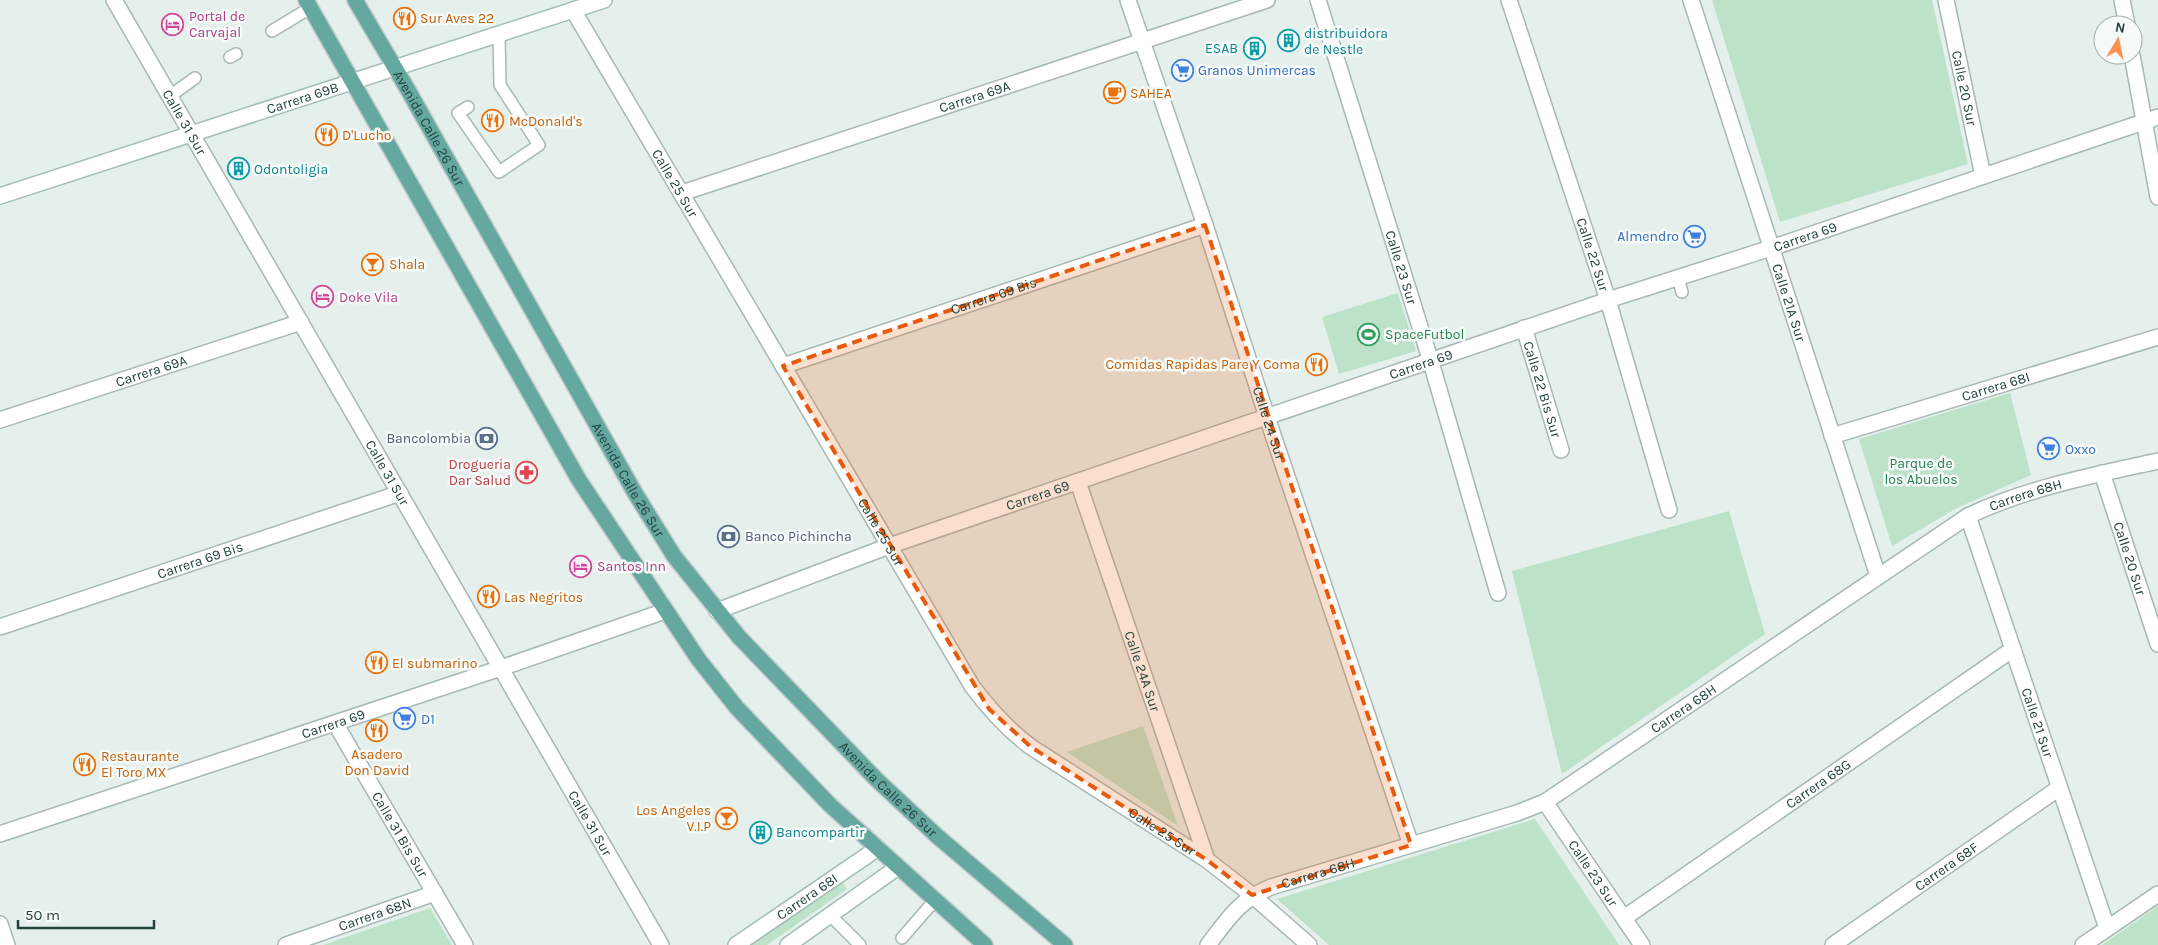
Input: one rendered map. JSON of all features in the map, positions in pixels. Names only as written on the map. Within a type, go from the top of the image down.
[{"type":"main road","name":"Avenida Calle 26 Sur","points":[[355,0],[635,493],[674,556],[739,637],[883,786],[936,836],[1066,945]]},
{"type":"main road","points":[[308,4],[350,81],[579,480],[699,660],[737,708],[830,805],[985,945]]},
{"type":"street","name":"Calle 31 Sur","points":[[114,0],[193,133],[660,945]]},
{"type":"street","name":"Carrera 69B","points":[[0,196],[604,0]]},
{"type":"street","name":"Calle 24 Sur","points":[[1128,0],[1205,225],[1267,417],[1411,845]]},
{"type":"street","name":"Carrera 69A","points":[[682,193],[1267,0]]},
{"type":"street","name":"Calle 23 Sur","points":[[1318,0],[1431,362],[1498,593]]},
{"type":"street","name":"Calle 22 Sur","points":[[1508,0],[1608,300],[1669,510]]},
{"type":"street","name":"Calle 21A Sur","points":[[1691,0],[1878,576]]},
{"type":"street","name":"Calle 20 Sur","points":[[1946,0],[1983,176]]},
{"type":"street","points":[[2122,0],[2125,15]]},
{"type":"street","name":"Calle 25 Sur","points":[[573,10],[972,686],[989,709],[1011,732],[1031,747],[1206,860],[1252,895],[1310,945]]},
{"type":"street","points":[[2135,65],[2151,119],[2158,197]]},
{"type":"street","name":"Carrera 69","points":[[717,611],[889,546],[1431,362],[1524,328],[1608,300],[1680,285],[1771,248],[2151,119]]},
{"type":"street","name":"Carrera 69 Bis","points":[[783,366],[1205,225]]},
{"type":"street","name":"Carrera 69A","points":[[0,420],[301,322]]},
{"type":"street","name":"Calle 22 Bis Sur","points":[[1524,328],[1561,450]]},
{"type":"street","name":"Carrera 68I","points":[[1832,436],[2158,336]]},
{"type":"street","name":"Carrera 68H","points":[[1208,945],[1237,908],[1252,895],[1271,887],[1517,813],[1545,802],[1968,516],[2010,498],[2102,473],[2158,461]]},
{"type":"street","name":"Calle 20 Sur","points":[[2102,473],[2152,608],[2158,644]]},
{"type":"street","name":"Calle 24A Sur","points":[[1078,482],[1206,860]]},
{"type":"street","name":"Carrera 69 Bis","points":[[0,628],[400,493]]},
{"type":"street","name":"Calle 21 Sur","points":[[1968,516],[2107,928]]},
{"type":"street","name":"Carrera 69","points":[[0,834],[501,668],[665,611]]},
{"type":"street","name":"Carrera 68G","points":[[1624,918],[2013,649]]},
{"type":"street","name":"Calle 31 Bis Sur","points":[[335,722],[465,945]]},
{"type":"street","name":"Carrera 68F","points":[[1833,945],[2059,788]]},
{"type":"street","name":"Calle 23 Sur","points":[[1545,802],[1642,945]]},
{"type":"street","name":"Carrera 68I","points":[[736,945],[878,848]]},
{"type":"street","name":"Carrera 68I","points":[[788,945],[898,867]]},
{"type":"street","name":"Carrera 68N","points":[[286,945],[435,894]]},
{"type":"street","points":[[2083,945],[2158,894]]},
{"type":"street","points":[[0,924],[7,945]]},
{"type":"lane","points":[[272,31],[308,4]]},
{"type":"lane","points":[[468,107],[458,113],[498,172],[539,144],[500,84],[498,34]]},
{"type":"lane","points":[[170,96],[195,78]]},
{"type":"lane","points":[[490,92],[500,84]]},
{"type":"lane","points":[[902,938],[935,900]]},
{"type":"lane","points":[[830,915],[860,945]]},
{"type":"highlighted area","points":[[1205,225],[1411,845],[1252,895],[1207,860],[1031,747],[989,709],[783,366]]},
{"type":"green space","points":[[1712,0],[1932,0],[1968,164],[1780,222]]},
{"type":"green space","name":"SpaceFutbol","points":[[1398,293],[1416,351],[1339,374],[1322,317]]},
{"type":"green space","name":"Parque de los Abuelos","points":[[2010,393],[2031,475],[1957,508],[1892,546],[1859,439]]},
{"type":"green space","points":[[1729,511],[1765,634],[1562,774],[1512,571]]},
{"type":"green space","points":[[1143,726],[1178,826],[1067,752]]},
{"type":"green space","points":[[1535,819],[1619,945],[1329,945],[1277,899]]},
{"type":"green space","points":[[842,882],[847,889],[767,945],[750,945]]},
{"type":"green space","points":[[2158,906],[2158,945],[2102,945]]},
{"type":"green space","points":[[430,908],[452,945],[323,945]]},
{"type":"place","name":"Sur Aves 22","points":[[404,18]]},
{"type":"place","name":"Portal de Carvajal","points":[[173,24]]},
{"type":"place","name":"distribuidora de Nestle","points":[[1288,41]]},
{"type":"place","name":"ESAB","points":[[1254,48]]},
{"type":"place","name":"Granos Unimercas","points":[[1182,70]]},
{"type":"place","name":"SAHEA","points":[[1114,93]]},
{"type":"place","name":"McDonald's","points":[[493,121]]},
{"type":"place","name":"D'Lucho","points":[[326,135]]},
{"type":"place","name":"Odontoligia","points":[[238,169]]},
{"type":"place","name":"Almendro","points":[[1695,236]]},
{"type":"place","name":"Shala","points":[[373,264]]},
{"type":"place","name":"Doke Vila","points":[[323,297]]},
{"type":"place","name":"SpaceFutbol","points":[[1369,334]]},
{"type":"place","name":"Comidas Rapidas Pare Y Coma","points":[[1316,364]]},
{"type":"place","name":"Bancolombia","points":[[487,438]]},
{"type":"place","name":"Oxxo","points":[[2049,449]]},
{"type":"place","name":"Drogueria Dar Salud","points":[[527,472]]},
{"type":"place","name":"Banco Pichincha","points":[[729,536]]},
{"type":"place","name":"Santos Inn","points":[[581,566]]},
{"type":"place","name":"Las Negritos","points":[[488,597]]},
{"type":"place","name":"El submarino","points":[[376,663]]},
{"type":"place","name":"D1","points":[[405,719]]},
{"type":"place","name":"Asadero Don David","points":[[377,731]]},
{"type":"place","name":"Restaurante El Toro MX","points":[[85,764]]},
{"type":"place","name":"Los Angeles V.I.P","points":[[727,818]]},
{"type":"place","name":"Bancompartir","points":[[760,832]]}]
